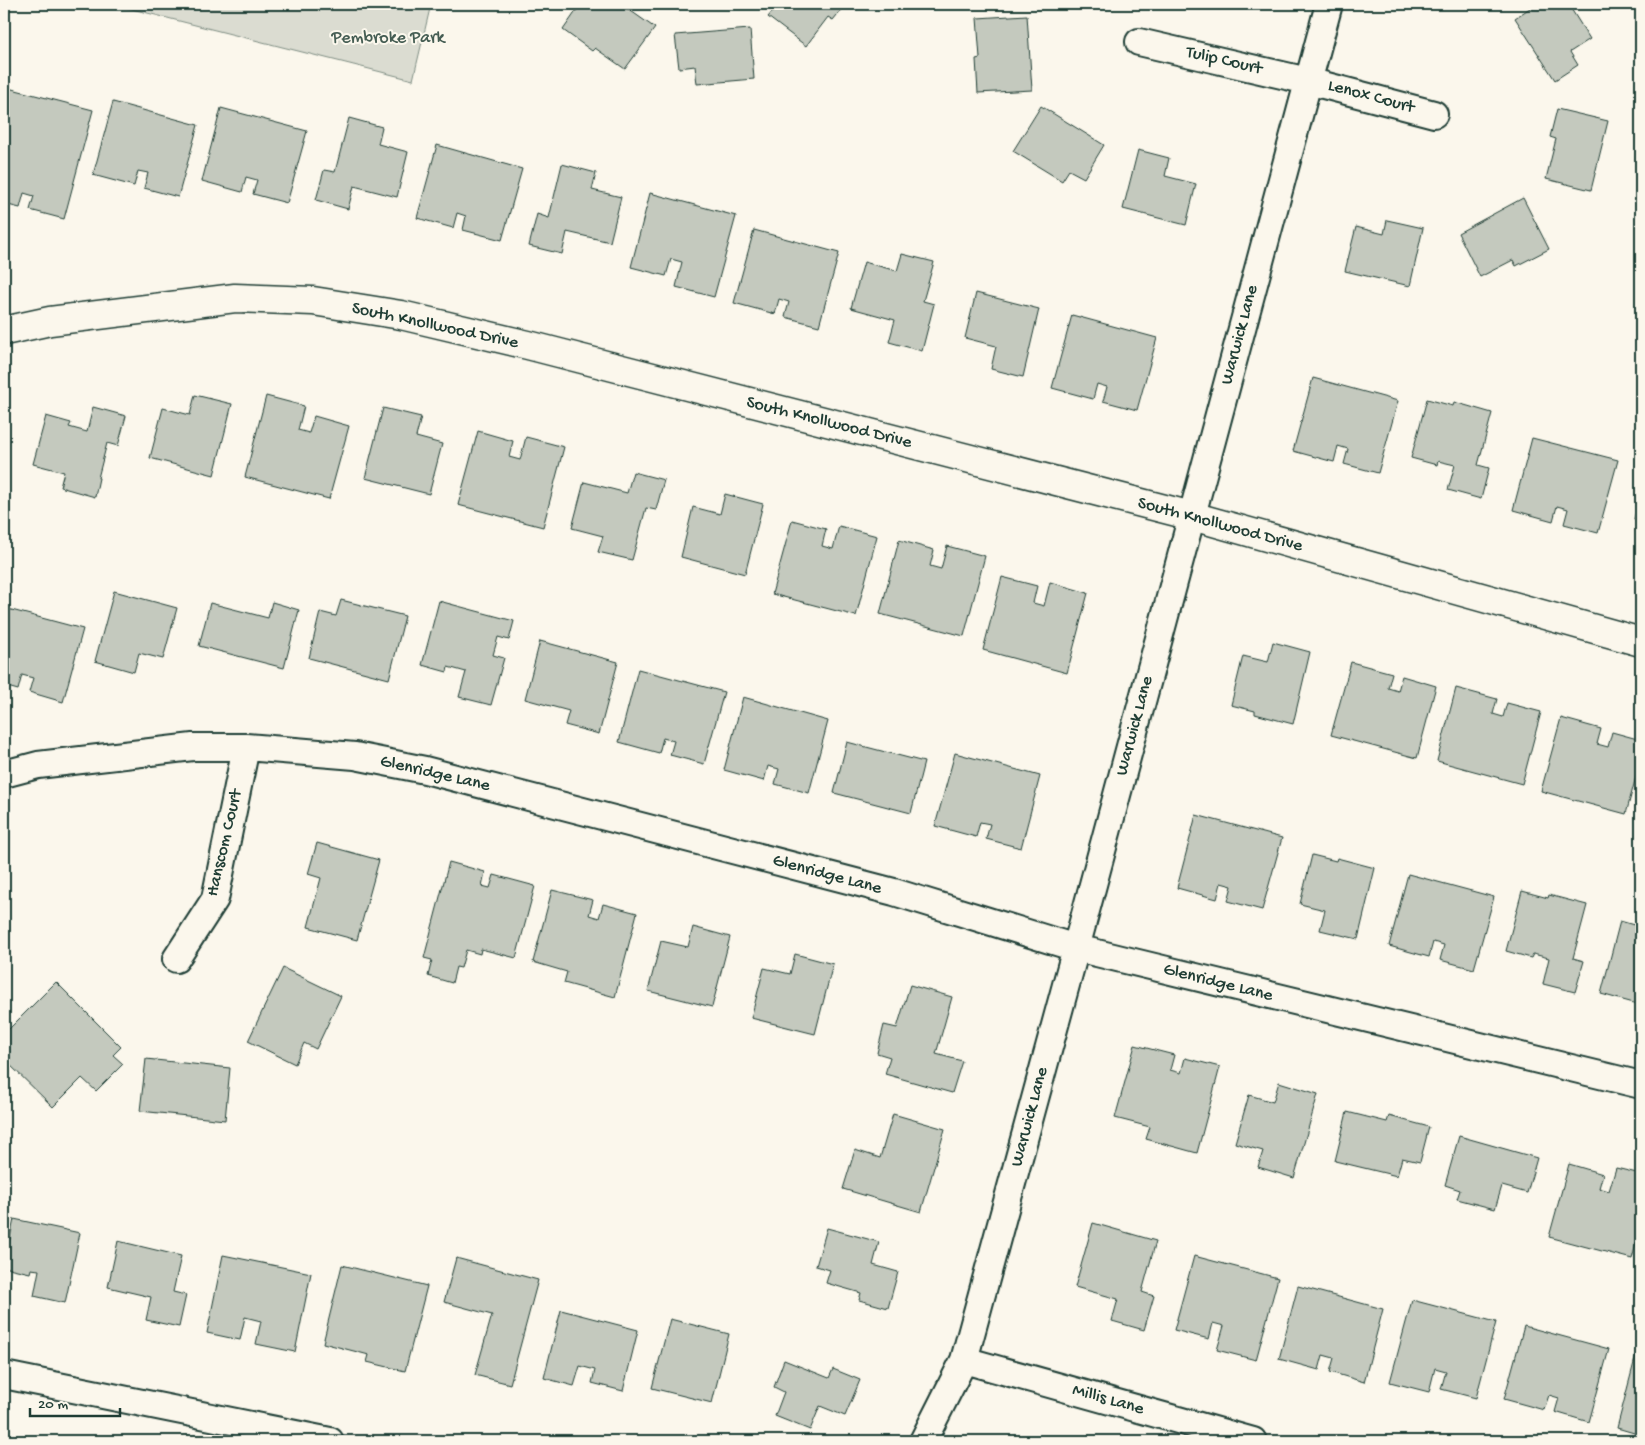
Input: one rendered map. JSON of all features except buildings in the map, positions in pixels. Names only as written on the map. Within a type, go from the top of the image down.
[{"type":"street","name":"Warwick Lane","points":[[923,1441],[964,1360],[1329,4]]},
{"type":"street","name":"Tulip Court","points":[[1139,42],[1308,81]]},
{"type":"street","name":"Lenox Court","points":[[1308,81],[1434,114]]},
{"type":"street","name":"South Knollwood Drive","points":[[4,331],[50,321],[235,298],[314,301],[401,315],[528,345],[1192,516],[1641,642]]},
{"type":"street","name":"Glenridge Lane","points":[[4,774],[38,765],[193,747],[246,747],[355,756],[425,770],[894,892],[1076,948],[1641,1085]]},
{"type":"street","name":"Hanscom Court","points":[[176,959],[215,899],[246,747]]},
{"type":"street","name":"Millis Lane","points":[[964,1360],[1253,1441]]},
{"type":"street","points":[[4,1374],[330,1441]]},
{"type":"green space","name":"Pembroke Park","points":[[112,4],[431,4],[413,80]]}]
